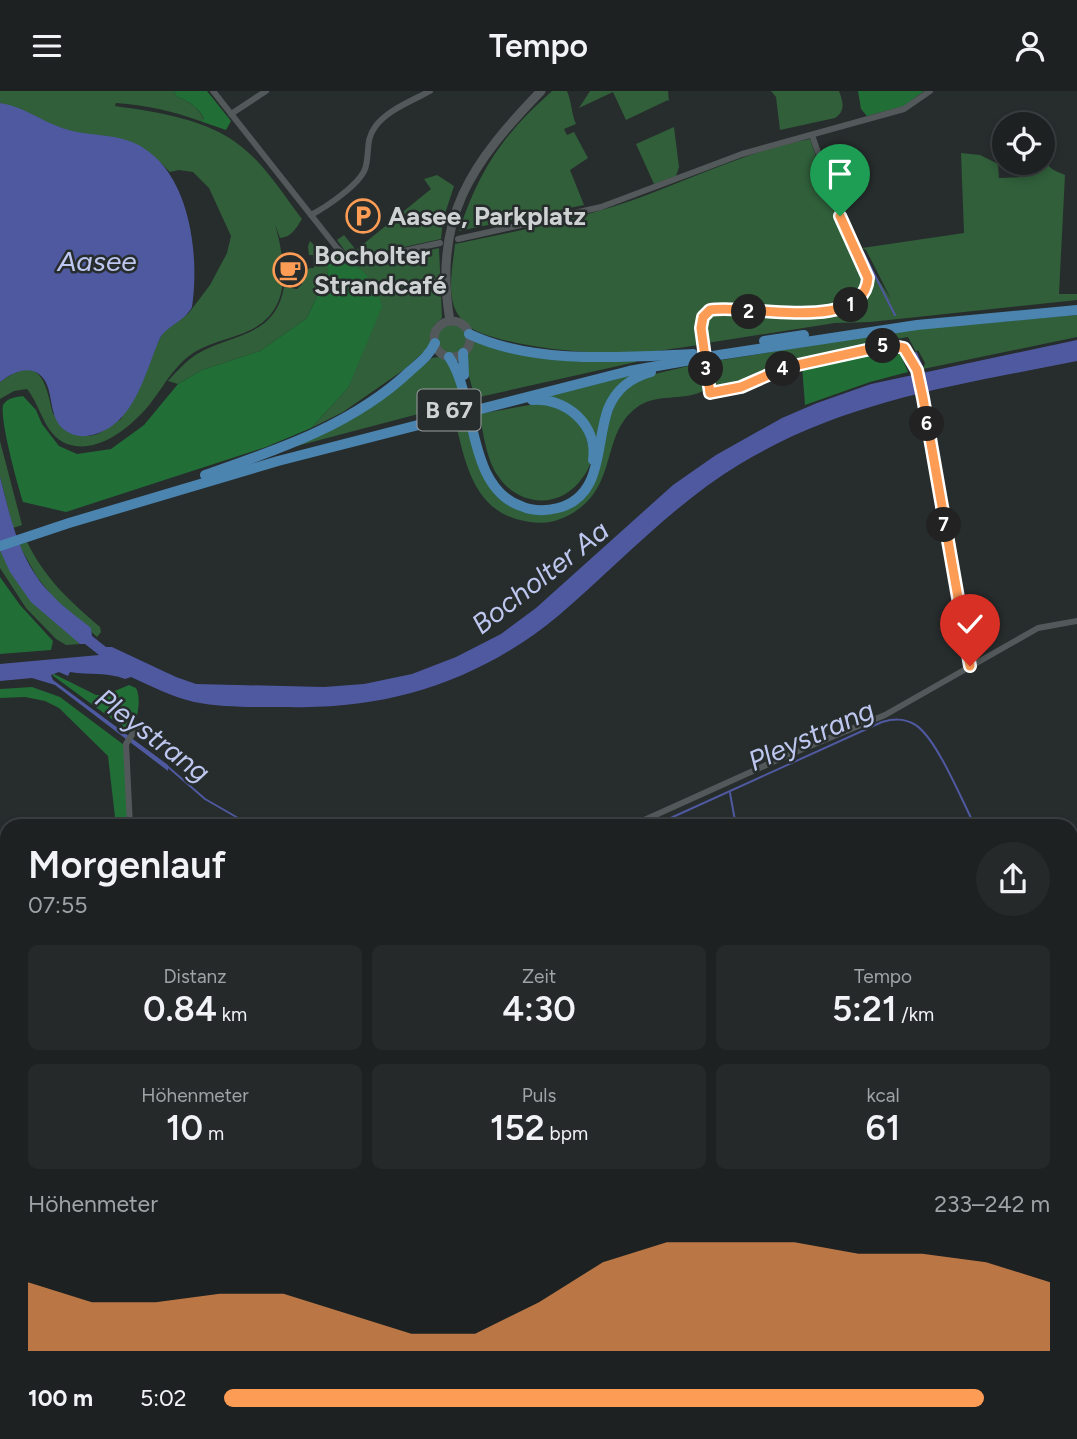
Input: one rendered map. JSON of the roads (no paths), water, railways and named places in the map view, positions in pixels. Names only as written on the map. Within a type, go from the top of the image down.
[{"type":"highway","name":"B 67","points":[[205,475],[412,419],[628,367],[780,338],[862,327],[1077,307]]},
{"type":"highway","name":"B 67","points":[[0,540],[278,461],[629,371],[917,325],[1077,307]]},
{"type":"highway","name":"B 67","points":[[469,334],[510,347],[586,357],[696,354]]},
{"type":"highway","name":"B 67","points":[[0,547],[68,520],[292,444],[341,420],[398,382],[430,352],[435,343]]},
{"type":"highway","name":"B 67","points":[[463,353],[463,382]]},
{"type":"highway","name":"B 67","points":[[449,357],[463,382],[487,473],[506,499],[521,506],[549,510],[564,506],[586,489],[593,477],[608,411],[625,384],[656,370],[719,355]]},
{"type":"highway","name":"B 67","points":[[477,436],[490,471],[509,494],[519,500],[544,505],[574,496],[586,482],[592,467],[594,450],[588,428],[579,416],[568,408],[554,401],[538,400],[479,408]]},
{"type":"main road","points":[[450,321],[446,258],[459,199],[485,154],[541,91]]},
{"type":"main road","points":[[450,321],[460,323],[469,334],[469,345],[463,353],[449,357],[440,352],[435,343],[434,337],[439,326],[450,321]]},
{"type":"street","points":[[213,91],[337,248],[351,261],[440,243]]},
{"type":"street","points":[[231,114],[266,91]]},
{"type":"street","points":[[311,215],[360,178],[365,168],[369,139],[380,121],[430,91]]},
{"type":"street","points":[[458,239],[586,212],[742,155],[904,109],[930,91]]},
{"type":"street","points":[[812,135],[840,216],[868,278],[867,289],[863,297],[847,307],[774,313],[714,309],[703,317],[701,330],[710,393],[741,387],[784,368],[897,345],[904,348],[917,370],[923,398],[970,666]]},
{"type":"street","points":[[646,819],[885,715],[1038,628],[1077,621]]},
{"type":"street","points":[[130,819],[127,743],[136,727]]},
{"type":"water","name":"Aasee","points":[[0,103],[69,130],[132,142],[152,154],[167,170],[179,191],[187,214],[194,262],[192,307],[160,338],[143,381],[128,409],[107,429],[92,435],[76,435],[62,428],[54,415],[47,385],[34,371],[24,370],[0,382]]},
{"type":"water","points":[[1077,340],[1077,361],[904,397],[821,424],[780,442],[740,464],[691,498],[558,616],[528,638],[498,658],[432,687],[362,703],[326,707],[242,707],[186,700],[131,677],[125,679],[70,672],[68,676],[59,672],[51,675],[53,680],[168,765],[168,771],[55,685],[32,678],[0,681],[0,664],[99,655],[85,644],[80,644],[31,602],[10,572],[0,550],[0,477],[18,541],[32,570],[53,596],[91,628],[92,636],[106,647],[112,647],[196,684],[324,687],[364,684],[412,674],[456,657],[501,634],[536,608],[673,485],[716,455],[782,418],[871,384]]},
{"type":"waterway","points":[[863,252],[895,315]]},
{"type":"waterway","points":[[916,353],[922,367]]},
{"type":"waterway","name":"Pleystrang","points":[[668,819],[890,720],[914,724],[931,741],[972,819]]},
{"type":"waterway","name":"Pleystrang","points":[[167,766],[205,799],[240,819]]},
{"type":"waterway","points":[[730,793],[735,819]]},
{"type":"place","name":"Aasee, Parkplatz","points":[[363,216]]},
{"type":"place","name":"Bocholter Strandcafé","points":[[290,270]]},
{"type":"water label","name":"Bocholter Aa","points":[[540,577]]}]
